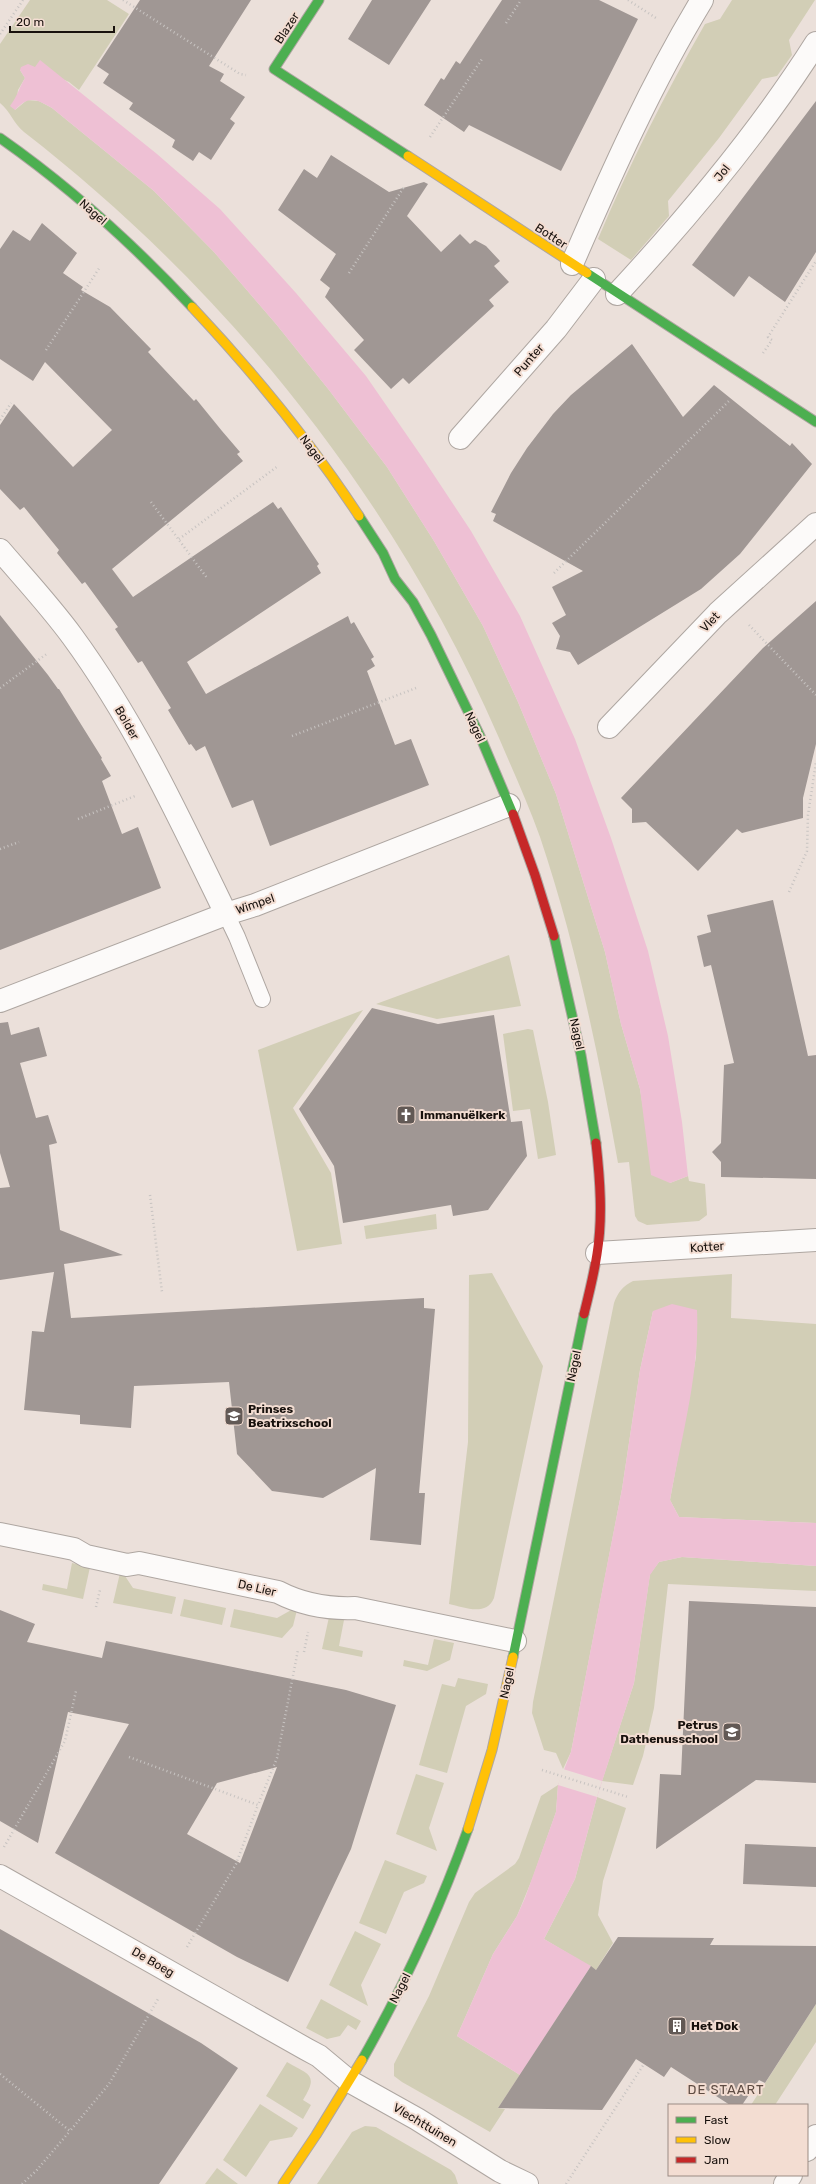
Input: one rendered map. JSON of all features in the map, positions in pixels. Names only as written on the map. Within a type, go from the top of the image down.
[{"type":"street","name":"Blazer","points":[[274,69],[319,0]]},
{"type":"street","points":[[572,264],[641,111],[702,0]]},
{"type":"street","name":"Jol","points":[[617,294],[680,225],[736,155],[797,73],[816,43]]},
{"type":"street","name":"Botter","points":[[274,69],[617,294],[816,422]]},
{"type":"street","name":"Nagel","points":[[0,138],[60,182],[125,239],[167,281],[246,366],[319,457],[383,553],[393,576],[420,615],[475,727],[509,805],[540,891],[575,1024],[588,1088],[600,1179],[601,1213],[597,1253],[492,1752],[456,1859],[410,1968],[378,2031],[349,2081],[283,2184]]},
{"type":"street","name":"Punter","points":[[460,438],[556,329],[594,279]]},
{"type":"street","name":"Vlet","points":[[610,727],[728,604],[816,524]]},
{"type":"street","name":"Bolder","points":[[0,550],[72,636],[116,704],[163,785],[226,914]]},
{"type":"street","name":"Wimpel","points":[[0,1001],[226,914],[263,902],[509,805]]},
{"type":"street","name":"Kotter","points":[[597,1253],[816,1240]]},
{"type":"street","name":"De Lier","points":[[0,1534],[74,1549],[86,1556],[127,1565],[139,1563],[278,1592],[292,1600],[337,1609],[355,1608],[516,1641]]},
{"type":"street","name":"De Boeg","points":[[0,1876],[319,2056],[349,2081]]},
{"type":"street","name":"Vlechttuinen","points":[[349,2081],[416,2119],[496,2177],[527,2184]]},
{"type":"street","points":[[808,2148],[816,2136]]},
{"type":"lane","points":[[226,914],[262,999]]},
{"type":"path","points":[[0,34],[23,0]]},
{"type":"path","points":[[123,0],[240,74],[247,76],[274,69]]},
{"type":"path","points":[[506,23],[521,0]]},
{"type":"path","points":[[628,0],[659,20]]},
{"type":"path","points":[[439,123],[482,59]]},
{"type":"path","points":[[349,273],[408,180]]},
{"type":"path","points":[[772,340],[768,337],[816,261]]},
{"type":"path","points":[[46,350],[100,267]]},
{"type":"path","points":[[554,573],[732,398]]},
{"type":"path","points":[[0,420],[11,403]]},
{"type":"path","points":[[180,539],[278,466]]},
{"type":"path","points":[[150,502],[180,539],[206,578]]},
{"type":"path","points":[[728,604],[816,695]]},
{"type":"path","points":[[0,688],[72,636]]},
{"type":"path","points":[[292,736],[416,688]]},
{"type":"path","points":[[788,892],[807,851],[808,815],[816,762]]},
{"type":"path","points":[[78,819],[163,785]]},
{"type":"path","points":[[0,849],[19,842]]},
{"type":"path","points":[[150,1195],[162,1292]]},
{"type":"path","points":[[185,1952],[236,1864],[277,1758],[298,1650]]},
{"type":"path","points":[[3,1849],[65,1741],[76,1691]]},
{"type":"path","points":[[129,1757],[258,1805]]},
{"type":"path","points":[[542,1770],[628,1797]]},
{"type":"path","points":[[22,2184],[36,2172],[109,2084],[160,1995]]},
{"type":"path","points":[[566,2184],[644,2064]]},
{"type":"path","points":[[0,2074],[70,2131]]},
{"type":"shaded area","points":[[30,0],[107,0],[129,14],[79,90],[69,82],[35,67],[20,70],[25,78],[18,90],[15,110],[27,100],[39,101],[52,108],[154,191],[214,252],[276,324],[329,390],[387,467],[434,541],[483,626],[518,702],[556,794],[605,952],[621,1024],[640,1089],[646,1126],[670,1183],[688,1176],[689,1181],[705,1184],[707,1215],[699,1221],[647,1225],[638,1221],[635,1216],[629,1162],[618,1163],[585,999],[565,918],[540,837],[499,738],[457,650],[410,565],[357,483],[299,405],[237,331],[170,260],[99,194],[21,129],[0,103],[0,44]]},
{"type":"shaded area","points":[[732,0],[815,0],[789,40],[792,55],[777,76],[762,79],[719,138],[668,201],[669,216],[631,260],[598,239],[635,157],[690,50],[705,24],[720,19]]},
{"type":"shaded area","points":[[40,60],[157,154],[220,209],[296,293],[366,376],[471,531],[520,616],[575,739],[611,838],[648,951],[668,1036],[682,1122],[688,1176],[670,1183],[651,1175],[640,1089],[621,1024],[605,952],[556,794],[518,702],[483,626],[434,541],[387,467],[329,390],[276,324],[214,252],[154,191],[52,108],[41,102],[33,100],[24,102],[15,110],[10,106],[25,78],[20,70],[21,67],[28,64],[35,67]]},
{"type":"shaded area","points":[[509,955],[521,1006],[437,1019],[376,1004]]},
{"type":"shaded area","points":[[363,1010],[293,1108],[331,1173],[342,1244],[297,1251],[258,1050]]},
{"type":"shaded area","points":[[528,1029],[533,1030],[548,1102],[556,1155],[538,1159],[530,1109],[513,1111],[503,1034]]},
{"type":"shaded area","points":[[436,1214],[437,1229],[366,1239],[364,1226]]},
{"type":"shaded area","points":[[492,1273],[543,1366],[494,1598],[486,1607],[474,1609],[449,1604],[468,1442],[469,1275]]},
{"type":"shaded area","points":[[732,1274],[731,1318],[816,1324],[816,1523],[679,1517],[670,1500],[696,1357],[697,1310],[653,1311],[640,1370],[622,1489],[571,1752],[563,1769],[556,1753],[544,1750],[532,1713],[533,1702],[614,1303],[621,1290],[633,1281]]},
{"type":"shaded area","points":[[672,1304],[697,1310],[696,1357],[693,1381],[670,1500],[679,1517],[816,1523],[816,1566],[682,1557],[659,1562],[650,1575],[634,1683],[597,1797],[575,1879],[544,1939],[591,1966],[520,2075],[457,2036],[493,1954],[517,1916],[525,1898],[556,1812],[558,1785],[571,1752],[622,1489],[640,1370],[653,1311]]},
{"type":"shaded area","points":[[682,1557],[816,1566],[816,1591],[668,1584],[654,1708],[643,1756],[633,1785],[602,1781],[634,1683],[650,1574],[659,1562]]},
{"type":"shaded area","points":[[72,1563],[90,1567],[83,1599],[42,1590],[43,1584],[67,1589]]},
{"type":"shaded area","points":[[120,1573],[123,1573],[133,1588],[176,1597],[172,1614],[113,1603]]},
{"type":"shaded area","points":[[184,1599],[226,1608],[222,1625],[180,1616]]},
{"type":"shaded area","points":[[234,1609],[277,1618],[293,1609],[297,1610],[293,1626],[282,1638],[230,1627]]},
{"type":"shaded area","points":[[329,1617],[344,1620],[339,1646],[363,1651],[362,1657],[322,1649]]},
{"type":"shaded area","points":[[434,1639],[454,1643],[450,1660],[427,1671],[403,1666],[404,1660],[428,1665]]},
{"type":"shaded area","points":[[458,1678],[488,1684],[486,1694],[466,1706],[447,1773],[419,1765],[442,1684],[455,1687]]},
{"type":"shaded area","points":[[416,1774],[444,1783],[429,1828],[437,1851],[396,1834]]},
{"type":"shaded area","points":[[558,1785],[556,1812],[533,1877],[517,1916],[493,1954],[457,2036],[520,2075],[498,2108],[505,2109],[490,2132],[402,2082],[394,2076],[394,2064],[429,1996],[469,1902],[475,1893],[515,1864],[519,1858],[541,1796]]},
{"type":"shaded area","points":[[597,1797],[626,1808],[603,1881],[598,1915],[613,1943],[596,1970],[544,1939],[575,1879]]},
{"type":"shaded area","points":[[385,1860],[427,1876],[424,1883],[404,1892],[386,1934],[359,1923]]},
{"type":"shaded area","points":[[355,1931],[381,1944],[361,1985],[368,2006],[329,1985]]},
{"type":"shaded area","points":[[321,1999],[361,2021],[356,2030],[348,2025],[340,2036],[327,2039],[306,2028]]},
{"type":"shaded area","points":[[816,2004],[816,2042],[776,2104],[752,2104]]},
{"type":"shaded area","points":[[287,2062],[306,2073],[311,2080],[308,2091],[303,2100],[311,2105],[303,2119],[266,2096]]},
{"type":"shaded area","points":[[260,2104],[298,2128],[292,2137],[270,2141],[246,2177],[223,2160]]},
{"type":"shaded area","points":[[365,2126],[376,2127],[451,2170],[455,2175],[458,2184],[317,2184],[352,2132]]},
{"type":"shaded area","points":[[217,2168],[238,2184],[205,2184]]},
{"type":"pier","points":[[563,1769],[602,1781],[597,1797],[558,1785]]},
{"type":"building","points":[[140,0],[251,0],[209,66],[224,74],[220,81],[245,97],[230,119],[235,123],[211,160],[199,152],[193,161],[172,147],[175,140],[129,109],[133,103],[103,83],[109,74],[97,66]]},
{"type":"building","points":[[372,0],[431,0],[389,65],[348,39]]},
{"type":"building","points":[[502,0],[599,0],[638,19],[561,171],[469,125],[464,132],[424,105],[441,78],[444,80],[456,61],[460,64]]},
{"type":"building","points":[[816,101],[816,252],[785,302],[749,276],[734,297],[692,265]]},
{"type":"building","points":[[331,155],[389,192],[424,182],[428,184],[407,216],[441,252],[460,234],[470,244],[475,240],[486,246],[500,261],[494,266],[509,282],[489,300],[494,306],[409,384],[403,378],[391,389],[354,350],[364,340],[325,297],[330,288],[320,280],[336,254],[278,210],[304,169],[317,178]]},
{"type":"building","points":[[42,223],[77,253],[63,273],[83,287],[81,290],[110,307],[151,349],[148,352],[194,401],[196,399],[240,452],[237,454],[243,461],[112,569],[133,597],[273,502],[278,509],[281,507],[319,564],[317,566],[321,573],[187,662],[206,694],[348,616],[351,624],[354,622],[374,657],[371,659],[375,666],[367,671],[395,745],[411,739],[429,785],[270,846],[253,800],[232,808],[205,746],[196,751],[191,744],[189,745],[168,710],[171,708],[142,661],[138,663],[115,629],[118,627],[85,582],[82,584],[57,553],[59,550],[24,507],[20,510],[0,489],[0,425],[14,404],[73,467],[112,430],[45,362],[33,381],[0,359],[0,249],[13,230],[30,241]]},
{"type":"building","points":[[632,344],[683,417],[714,385],[790,446],[792,443],[812,464],[740,554],[701,589],[578,665],[570,652],[556,649],[560,636],[552,623],[566,615],[552,587],[583,571],[493,521],[496,514],[491,512],[511,473],[527,448],[553,414],[571,395]]},
{"type":"building","points":[[816,601],[816,744],[803,798],[803,818],[742,833],[737,829],[698,871],[646,822],[632,823],[632,809],[621,798],[763,648]]},
{"type":"building","points":[[0,615],[59,689],[102,758],[101,759],[111,776],[102,781],[122,834],[138,827],[161,888],[0,950]]},
{"type":"building","points":[[773,900],[808,1056],[816,1055],[816,1179],[721,1177],[721,1162],[712,1152],[721,1143],[724,1065],[734,1063],[711,965],[704,967],[697,936],[711,932],[707,915]]},
{"type":"building","name":"Immanuëlkerk","points":[[372,1008],[438,1024],[494,1015],[511,1122],[522,1121],[527,1156],[488,1210],[453,1216],[451,1205],[343,1223],[334,1166],[299,1109]]},
{"type":"building","points":[[8,1022],[11,1035],[39,1027],[47,1056],[20,1063],[36,1118],[48,1115],[57,1143],[49,1145],[60,1230],[123,1255],[64,1264],[71,1318],[424,1298],[424,1308],[435,1309],[419,1493],[425,1493],[421,1545],[370,1540],[376,1468],[323,1498],[272,1491],[237,1454],[229,1382],[134,1386],[131,1428],[80,1424],[80,1415],[24,1410],[32,1331],[44,1332],[54,1272],[0,1280],[0,1188],[10,1187],[0,1153],[0,1023]]},
{"type":"building","points":[[689,1601],[816,1607],[816,1783],[756,1780],[656,1849],[660,1774],[681,1775]]},
{"type":"building","points":[[0,1610],[35,1624],[27,1642],[102,1658],[106,1641],[346,1690],[396,1705],[351,1849],[288,1982],[237,1957],[55,1853],[129,1724],[68,1712],[38,1843],[0,1821]],"holes":[[[277,1767],[240,1863],[187,1834],[217,1783]]]},
{"type":"building","points":[[745,1844],[816,1847],[816,1887],[743,1884]]},
{"type":"building","points":[[0,1929],[201,2043],[238,2068],[159,2184],[0,2184]]},
{"type":"building","name":"Het Dok","points":[[618,1937],[714,1938],[710,1945],[816,1946],[816,2004],[765,2083],[759,2080],[743,2104],[728,2104],[671,2067],[664,2077],[636,2059],[602,2110],[498,2108],[591,1966],[596,1970]]},
{"type":"traffic: fast","points":[[319,0],[274,69],[408,156]]},
{"type":"traffic: fast","points":[[0,138],[51,176],[124,239],[192,307]]},
{"type":"traffic: fast","points":[[587,273],[816,422]]},
{"type":"traffic: fast","points":[[359,516],[383,553],[395,579],[413,602],[431,635],[480,736],[513,814]]},
{"type":"traffic: fast","points":[[554,936],[581,1055],[596,1143]]},
{"type":"traffic: fast","points":[[513,1657],[584,1314]]},
{"type":"traffic: fast","points":[[362,2060],[420,1947],[445,1889],[468,1829]]},
{"type":"traffic: slow","points":[[408,156],[587,273]]},
{"type":"traffic: slow","points":[[192,307],[259,382],[301,434],[359,516]]},
{"type":"traffic: slow","points":[[468,1829],[492,1750],[513,1657]]},
{"type":"traffic: slow","points":[[283,2184],[316,2135],[362,2060]]},
{"type":"traffic: jam","points":[[513,814],[535,875],[554,936]]},
{"type":"traffic: jam","points":[[584,1314],[596,1262],[600,1227],[600,1184],[596,1143]]},
{"type":"place","name":"Immanuëlkerk","points":[[406,1115]]},
{"type":"place","name":"Prinses Beatrixschool","points":[[234,1416]]},
{"type":"place","name":"Petrus Dathenusschool","points":[[732,1732]]},
{"type":"place","name":"Het Dok","points":[[677,2026]]},
{"type":"district","name":"DE STAART","points":[[726,2089]]}]
